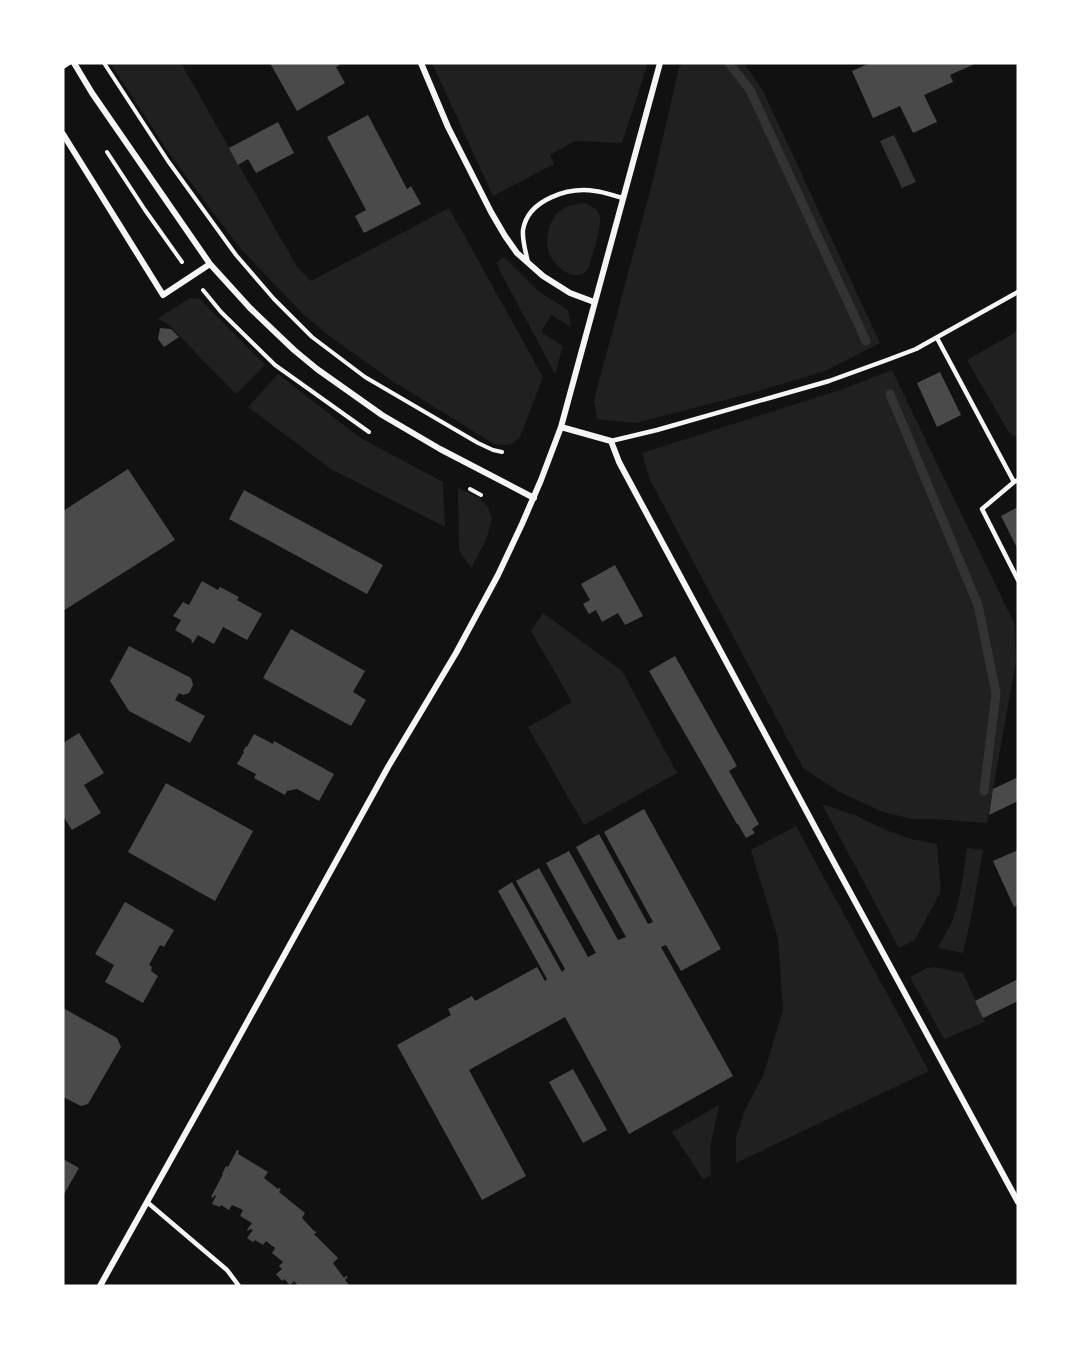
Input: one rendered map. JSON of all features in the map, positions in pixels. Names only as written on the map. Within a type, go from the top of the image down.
[{"type":"street","points":[[74,63],[210,264],[250,308],[294,350],[351,394],[409,432],[534,498]]},
{"type":"street","points":[[421,63],[448,127],[490,212],[517,253],[543,276],[570,293],[594,302]]},
{"type":"street","points":[[100,1286],[388,767],[456,653],[498,575],[534,498],[561,427],[660,63]]},
{"type":"street","points":[[63,134],[163,295],[210,264]]},
{"type":"street","points":[[561,427],[611,441],[619,462],[800,801],[1018,1202]]},
{"type":"lane","points":[[63,67],[69,63]]},
{"type":"lane","points":[[528,262],[523,230],[531,212],[545,200],[578,190],[595,191],[623,198]]},
{"type":"lane","points":[[611,441],[829,381],[907,353],[1018,292]]},
{"type":"lane","points":[[937,338],[1016,481],[982,509],[1018,580]]},
{"type":"lane","points":[[147,1202],[227,1270],[239,1286]]},
{"type":"path","points":[[104,63],[168,161],[236,255],[274,299],[312,337],[365,377],[478,443],[502,452]]},
{"type":"shaded area","points":[[110,63],[181,63],[297,267],[311,281],[449,208],[543,377],[520,437],[509,445],[494,444],[391,380],[328,335],[303,314],[239,247],[171,156]]},
{"type":"shaded area","points":[[432,63],[648,63],[622,143],[575,141],[550,155],[554,164],[493,196]]},
{"type":"shaded area","points":[[683,63],[744,63],[763,91],[880,343],[825,371],[748,394],[636,423],[597,419],[594,400],[653,180],[679,68]]},
{"type":"shaded area","points":[[894,135],[916,182],[902,188],[880,141]]},
{"type":"shaded area","points":[[584,203],[598,213],[599,228],[588,269],[583,273],[572,275],[556,264],[552,258],[549,253],[547,236],[553,219],[561,210]]},
{"type":"shaded area","points":[[504,257],[538,291],[568,310],[571,327],[551,315],[541,332],[563,346],[555,374],[499,269],[497,262]]},
{"type":"shaded area","points":[[190,298],[200,299],[265,365],[236,394],[167,323],[157,319]]},
{"type":"shaded area","points":[[1018,331],[1018,436],[1011,435],[967,360]]},
{"type":"shaded area","points":[[892,370],[1014,623],[1016,661],[987,823],[912,819],[883,812],[840,792],[803,768],[649,478],[642,453],[843,389]]},
{"type":"shaded area","points":[[278,374],[359,437],[443,482],[445,527],[331,469],[248,407]]},
{"type":"shaded area","points":[[458,488],[478,497],[488,507],[492,519],[486,540],[471,568],[459,550]]},
{"type":"shaded area","points":[[543,613],[622,671],[677,773],[584,825],[528,727],[572,702],[531,631]]},
{"type":"shaded area","points":[[822,804],[911,839],[937,844],[941,891],[915,940],[899,948]]},
{"type":"shaded area","points":[[796,826],[929,1071],[736,1163],[736,1138],[744,1112],[763,1076],[783,1010],[778,939],[751,850]]},
{"type":"shaded area","points":[[967,848],[983,850],[963,953],[938,948],[956,910]]},
{"type":"shaded area","points":[[935,967],[963,973],[985,1022],[944,1039],[910,977],[927,968]]},
{"type":"shaded area","points":[[719,1105],[710,1148],[711,1175],[703,1179],[672,1132]]},
{"type":"building","points":[[270,63],[339,63],[340,65],[336,67],[345,83],[297,111]]},
{"type":"building","points":[[870,63],[977,63],[950,75],[953,82],[924,95],[937,122],[913,133],[900,106],[873,118],[852,71]]},
{"type":"building","points":[[368,115],[407,189],[411,186],[421,204],[364,233],[355,216],[366,210],[327,137]]},
{"type":"building","points":[[278,122],[294,153],[256,173],[248,159],[238,165],[229,148]]},
{"type":"building","points":[[160,328],[171,329],[179,337],[164,347],[158,339]]},
{"type":"building","points":[[940,372],[961,415],[937,427],[917,383]]},
{"type":"building","points":[[128,469],[175,540],[63,611],[63,511]]},
{"type":"building","points":[[244,490],[383,565],[367,594],[229,519]]},
{"type":"building","points":[[1018,507],[1018,550],[1001,516]]},
{"type":"building","points":[[615,565],[643,616],[625,625],[618,613],[602,622],[596,610],[589,614],[583,604],[590,600],[581,584]]},
{"type":"building","points":[[202,581],[218,590],[220,587],[239,597],[237,600],[262,614],[247,640],[223,627],[214,644],[198,635],[193,643],[192,640],[175,630],[181,620],[173,616],[183,602],[189,605]]},
{"type":"building","points":[[291,629],[365,671],[353,692],[366,700],[351,726],[263,678]]},
{"type":"building","points":[[129,646],[191,678],[193,685],[189,693],[183,695],[179,693],[175,700],[205,716],[190,743],[129,711],[110,681]]},
{"type":"building","points":[[675,656],[737,766],[729,771],[759,824],[752,829],[755,833],[746,838],[649,671]]},
{"type":"building","points":[[79,733],[104,773],[84,785],[101,813],[72,830],[63,816],[63,743]]},
{"type":"building","points":[[254,734],[273,744],[274,741],[334,774],[319,801],[297,789],[287,791],[285,795],[254,778],[256,774],[237,764]]},
{"type":"building","points":[[1018,777],[1018,801],[989,815],[993,789]]},
{"type":"building","points":[[166,783],[253,831],[215,901],[128,852]]},
{"type":"building","points":[[644,809],[721,949],[681,971],[666,945],[661,947],[733,1076],[629,1134],[565,1017],[469,1070],[526,1176],[482,1200],[397,1045],[451,1015],[448,1009],[472,996],[475,1001],[537,967],[545,981],[547,979],[498,891],[512,882],[562,972],[565,969],[516,881],[539,868],[588,957],[596,953],[546,863],[569,851],[618,940],[626,937],[576,847],[599,834],[648,924],[653,922],[604,832]]},
{"type":"building","points":[[1018,850],[1018,905],[1014,907],[993,861]]},
{"type":"building","points":[[125,902],[174,930],[164,947],[160,945],[149,965],[152,967],[151,971],[158,976],[143,1003],[105,982],[114,965],[95,954]]},
{"type":"building","points":[[1018,979],[1018,1001],[983,1018],[975,1001]]},
{"type":"building","points":[[63,1008],[117,1038],[121,1047],[88,1104],[81,1106],[63,1097]]},
{"type":"building","points":[[573,1069],[607,1130],[583,1143],[549,1082]]},
{"type":"building","points":[[237,1150],[238,1154],[268,1172],[264,1178],[281,1189],[279,1192],[305,1213],[302,1218],[338,1258],[333,1263],[344,1278],[348,1277],[345,1280],[350,1286],[298,1286],[294,1281],[290,1285],[284,1279],[282,1281],[276,1274],[282,1269],[279,1266],[283,1262],[272,1253],[275,1248],[266,1241],[263,1245],[247,1238],[253,1230],[247,1230],[252,1223],[240,1216],[243,1210],[232,1205],[229,1210],[221,1205],[220,1207],[212,1204],[216,1196],[211,1197],[226,1166],[228,1167]]},
{"type":"building","points":[[63,1159],[79,1168],[63,1196]]},
{"type":"waterway","points":[[729,63],[750,90],[866,341]]},
{"type":"waterway","points":[[890,394],[978,605],[996,693],[984,791]]}]
